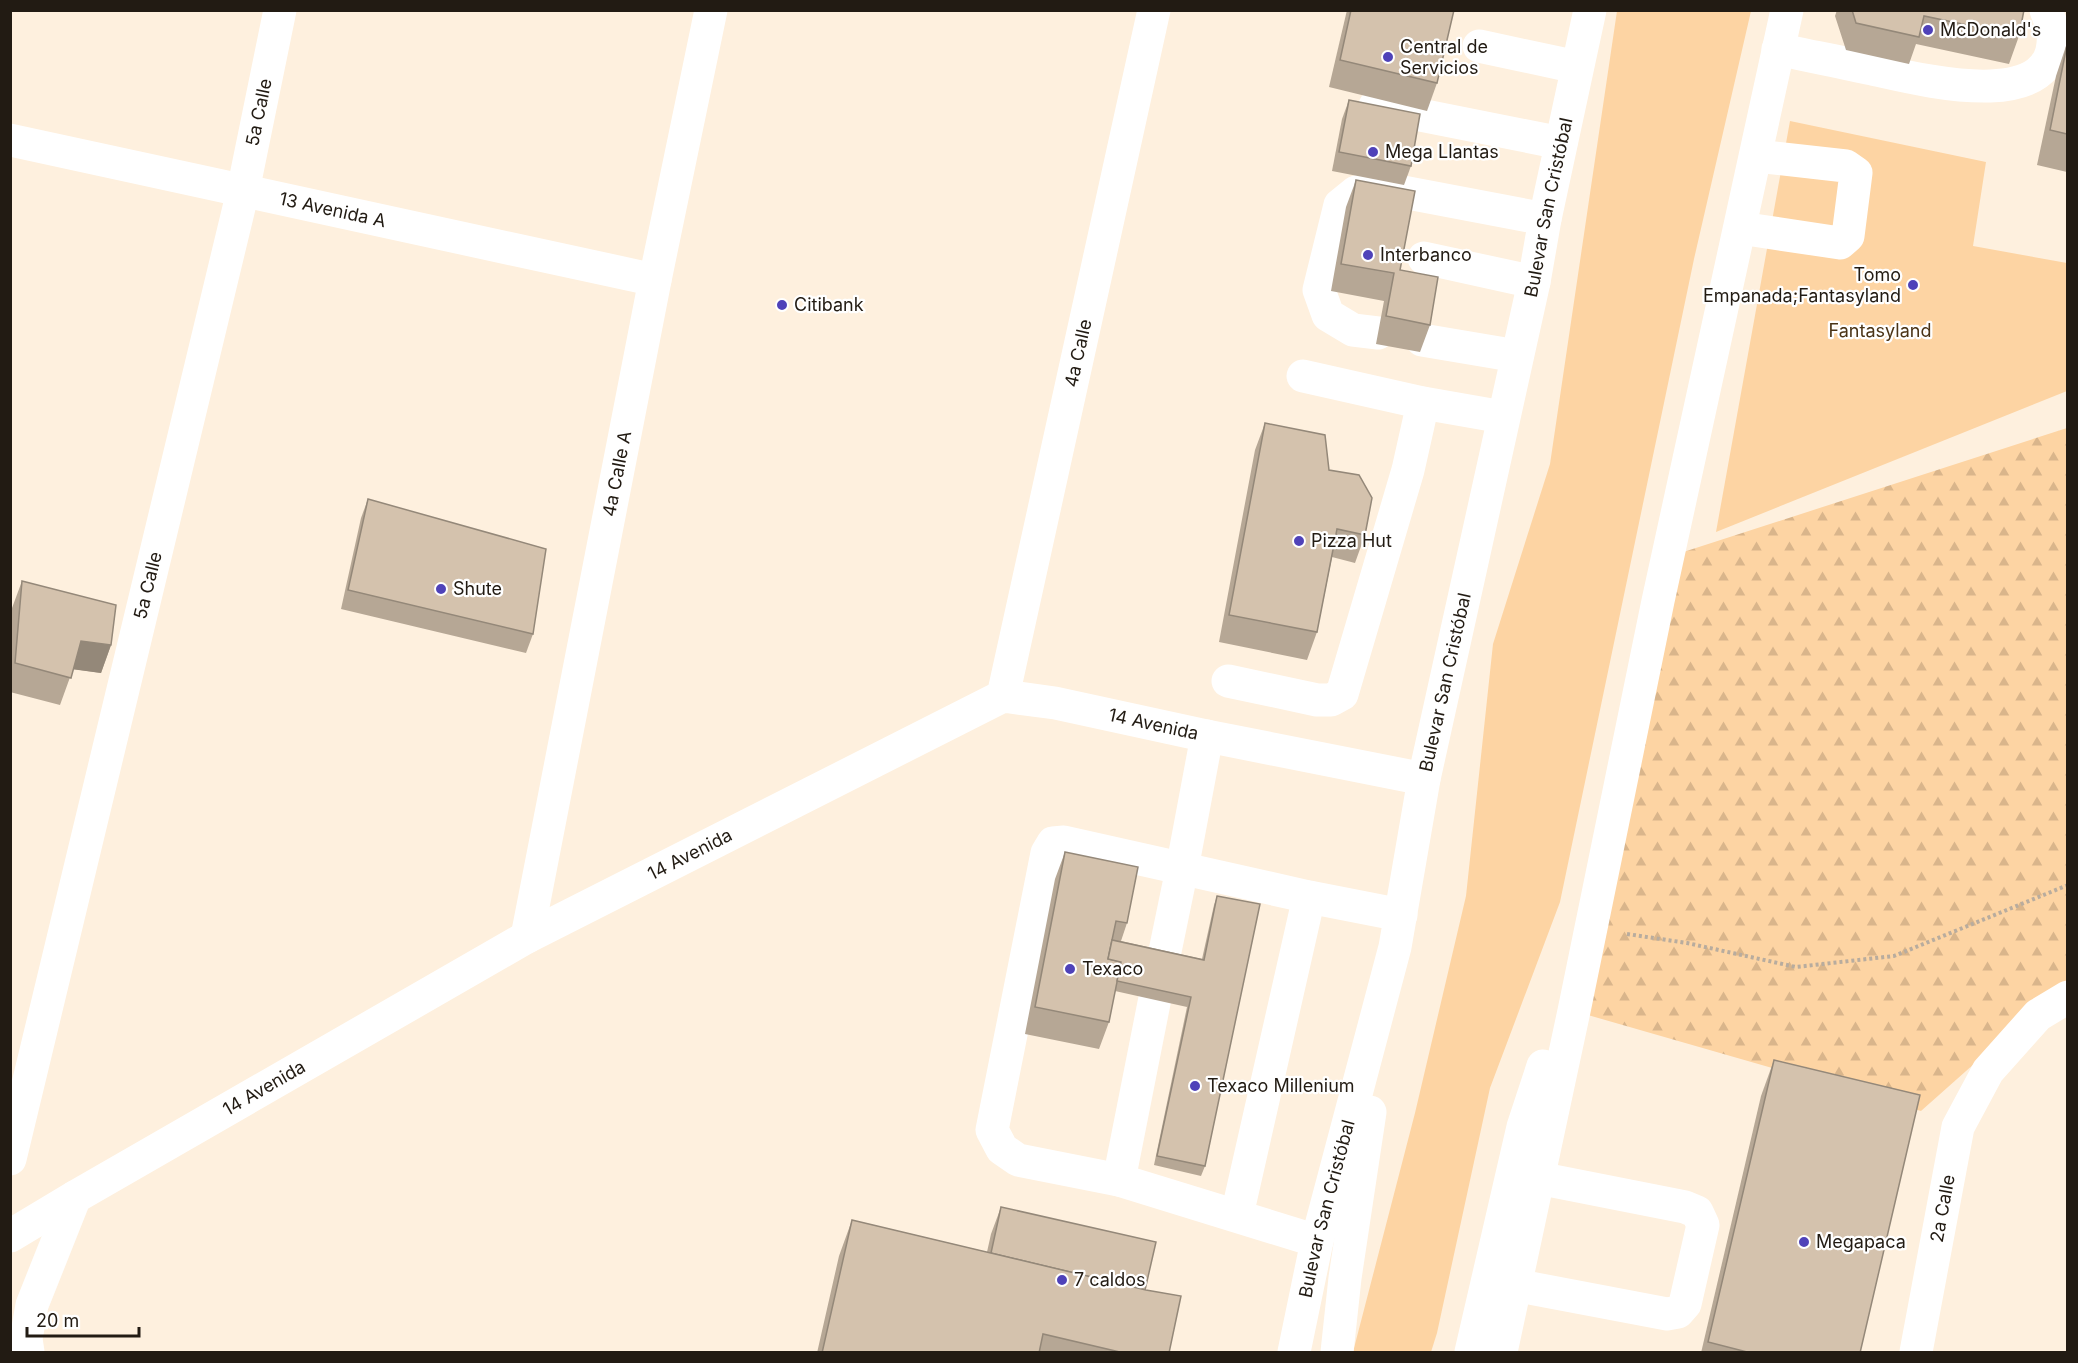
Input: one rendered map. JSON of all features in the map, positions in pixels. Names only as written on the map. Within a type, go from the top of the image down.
[{"type":"street","name":"5a Calle","points":[[10,1160],[243,190],[280,10]]},
{"type":"street","name":"4a Calle A","points":[[527,937],[655,279],[711,10]]},
{"type":"street","name":"4a Calle","points":[[1003,696],[1154,10]]},
{"type":"street","name":"Bulevar San Cristóbal","points":[[1294,1353],[1317,1241],[1395,947],[1424,779],[1534,282],[1545,219],[1590,10]]},
{"type":"street","points":[[1501,1353],[1658,601],[1787,10]]},
{"type":"street","points":[[1778,49],[1937,83],[1990,87],[2032,78],[2043,70],[2052,54],[2054,30],[2046,10]]},
{"type":"street","points":[[1479,46],[1577,67]]},
{"type":"street","points":[[1359,103],[1561,143]]},
{"type":"street","name":"13 Avenida A","points":[[10,141],[655,279]]},
{"type":"street","points":[[1740,228],[1840,243],[1848,236],[1856,173],[1846,166],[1756,156]]},
{"type":"street","points":[[1378,333],[1353,330],[1328,315],[1319,290],[1340,205],[1356,192],[1370,188],[1387,189],[1545,219]]},
{"type":"street","points":[[1424,258],[1534,282]]},
{"type":"street","points":[[1422,340],[1517,356]]},
{"type":"street","points":[[1303,376],[1423,403],[1503,417]]},
{"type":"street","points":[[1228,681],[1317,700],[1331,700],[1342,694],[1408,470],[1423,403]]},
{"type":"street","name":"14 Avenida","points":[[10,1236],[527,937],[1003,696],[1055,703],[1424,779]]},
{"type":"street","points":[[1163,961],[1207,736]]},
{"type":"street","points":[[1317,1241],[1119,1180],[1018,1160],[1002,1149],[992,1130],[1047,852],[1053,843],[1064,842],[1309,897],[1401,915]]},
{"type":"street","points":[[1237,1215],[1309,897]]},
{"type":"street","points":[[1471,1353],[1523,1127],[1594,912]]},
{"type":"street","points":[[1337,1353],[1345,1278],[1395,947]]},
{"type":"street","name":"2a Calle","points":[[1916,1353],[1958,1127],[1988,1071],[2038,1015],[2067,997]]},
{"type":"street","points":[[1119,1180],[1155,999]]},
{"type":"street","points":[[1514,1285],[1667,1314],[1678,1312],[1685,1304],[1703,1225],[1697,1212],[1685,1207],[1538,1178]]},
{"type":"street","points":[[28,1353],[26,1339],[32,1305],[75,1197]]},
{"type":"path","points":[[1594,912],[1616,932],[1796,967],[1894,956],[2067,885]]},
{"type":"green space","points":[[1617,11],[1751,11],[1694,259],[1560,902],[1490,1088],[1437,1333],[1431,1352],[1353,1352],[1415,1113],[1466,896],[1493,644],[1550,464]]},
{"type":"green space","name":"Fantasyland","points":[[1790,121],[1986,162],[1973,246],[2067,263],[2067,391],[1716,532]]},
{"type":"green space","points":[[2067,428],[2067,991],[2037,1008],[1921,1111],[1574,1011],[1668,557]]},
{"type":"building","name":"Central de Servicios","points":[[1351,10],[1454,10],[1437,83],[1340,60]]},
{"type":"building","points":[[1852,10],[2024,10],[2019,36],[1924,16],[1919,37],[1856,23]]},
{"type":"building","points":[[2067,45],[2067,134],[2050,130]]},
{"type":"building","points":[[1349,100],[1420,114],[1411,166],[1339,152]]},
{"type":"building","points":[[1356,180],[1415,191],[1400,270],[1438,277],[1430,325],[1386,316],[1394,273],[1341,264]]},
{"type":"building","name":"Pizza Hut","points":[[1265,423],[1325,435],[1329,470],[1359,475],[1372,498],[1365,535],[1337,529],[1317,632],[1229,615]]},
{"type":"building","name":"Shute","points":[[368,499],[546,549],[533,634],[348,590]]},
{"type":"building","points":[[22,581],[116,605],[111,645],[81,641],[71,678],[15,663]]},
{"type":"building","name":"Texaco","points":[[1065,852],[1138,867],[1127,923],[1116,921],[1108,959],[1121,962],[1109,1022],[1035,1007]]},
{"type":"building","name":"Texaco Millenium","points":[[1217,896],[1260,904],[1205,1166],[1157,1156],[1191,997],[1117,981],[1121,962],[1108,959],[1112,940],[1204,960]]},
{"type":"building","name":"Megapaca","points":[[1774,1060],[1920,1095],[1860,1353],[1751,1353],[1708,1342]]},
{"type":"building","points":[[1001,1207],[1156,1242],[1145,1290],[991,1253]]},
{"type":"building","points":[[852,1220],[1146,1290],[1181,1296],[1169,1353],[1124,1353],[1043,1334],[1039,1353],[822,1353]]},
{"type":"place","name":"McDonald's","points":[[1928,30]]},
{"type":"place","name":"Central de Servicios","points":[[1388,57]]},
{"type":"place","name":"Mega Llantas","points":[[1373,152]]},
{"type":"place","name":"Interbanco","points":[[1368,255]]},
{"type":"place","name":"Tomo Empanada;Fantasyland","points":[[1913,285]]},
{"type":"place","name":"Citibank","points":[[782,305]]},
{"type":"place","name":"Pizza Hut","points":[[1299,541]]},
{"type":"place","name":"Shute","points":[[441,589]]},
{"type":"place","name":"Texaco","points":[[1070,969]]},
{"type":"place","name":"Texaco Millenium","points":[[1195,1086]]},
{"type":"place","name":"Megapaca","points":[[1804,1242]]},
{"type":"place","name":"7 caldos","points":[[1062,1280]]}]
